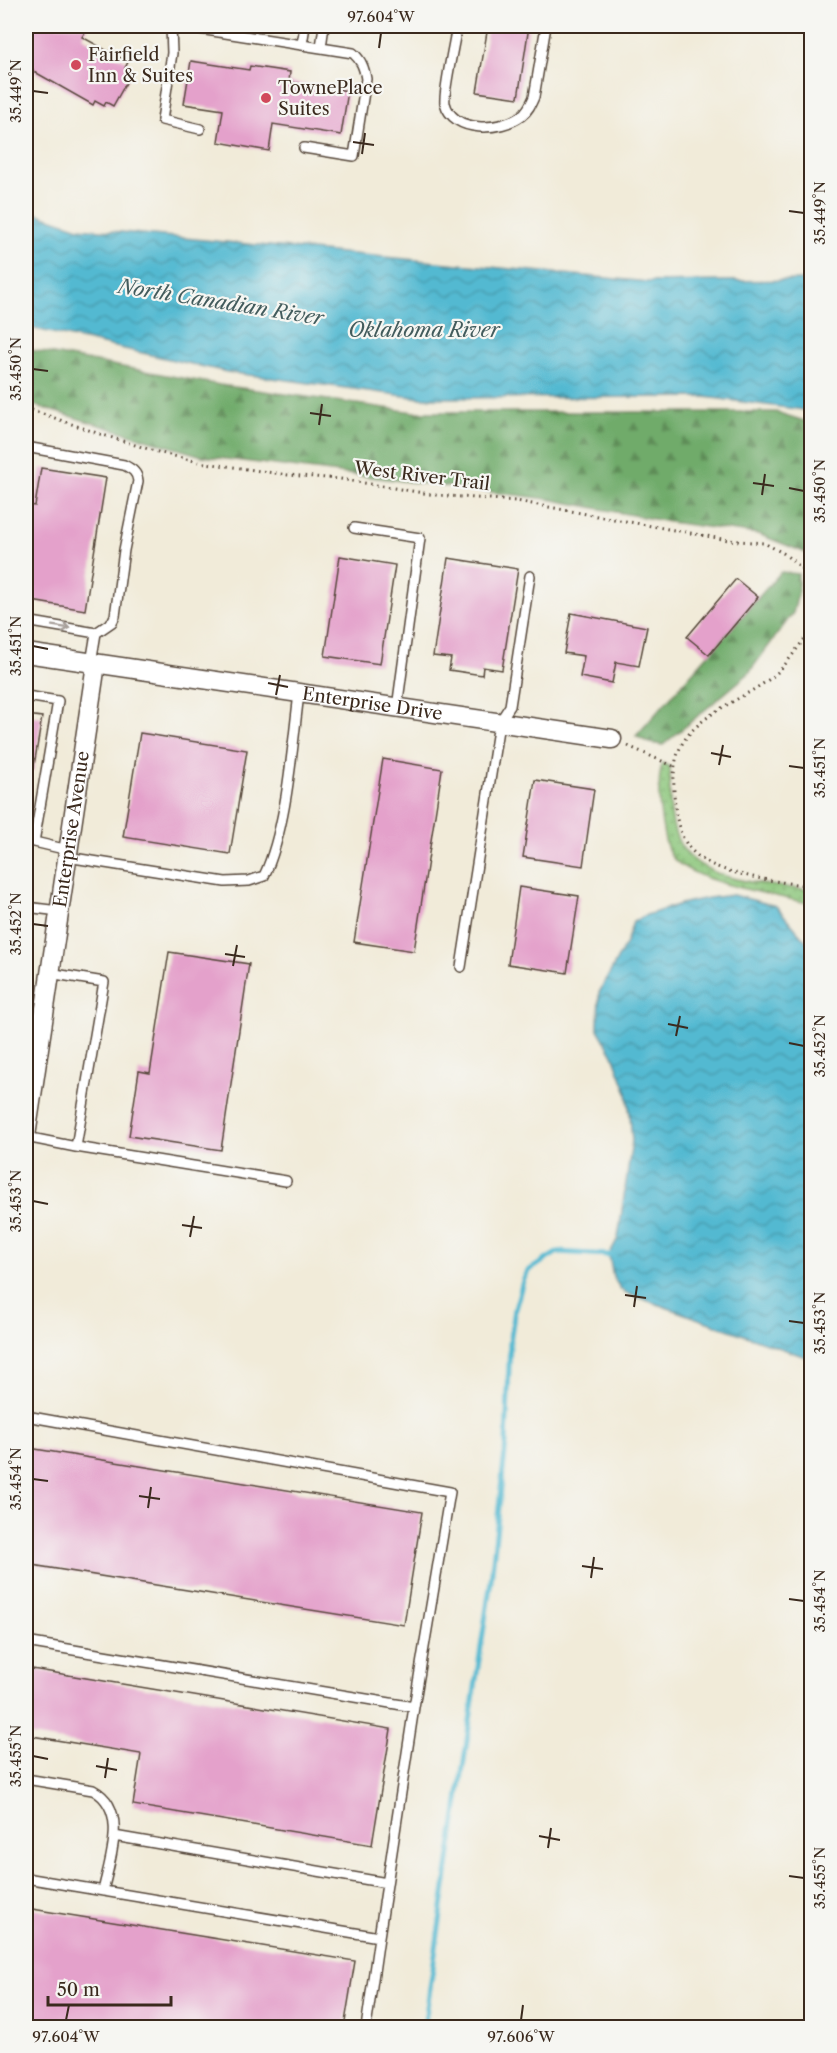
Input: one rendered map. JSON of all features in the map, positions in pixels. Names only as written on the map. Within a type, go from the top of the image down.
[{"type":"street","name":"Enterprise Drive","points":[[26,653],[612,739]]},
{"type":"street","name":"Enterprise Avenue","points":[[26,1134],[93,664]]},
{"type":"lane","points":[[151,26],[187,27],[353,53],[359,58],[364,68],[366,89],[354,156],[304,148]]},
{"type":"lane","points":[[302,44],[305,26]]},
{"type":"lane","points":[[321,47],[324,26]]},
{"type":"lane","points":[[457,26],[445,102],[452,115],[461,122],[471,126],[485,127],[509,122],[529,108],[534,97],[546,26]]},
{"type":"lane","points":[[171,27],[172,53],[162,120],[200,129]]},
{"type":"lane","points":[[26,447],[124,465],[131,468],[137,476],[115,616],[112,622],[96,633],[26,621]]},
{"type":"lane","points":[[354,528],[420,538],[397,708]]},
{"type":"lane","points":[[461,967],[500,723],[510,706],[530,576]]},
{"type":"lane","points":[[93,664],[96,633]]},
{"type":"lane","points":[[26,696],[58,701],[30,841],[67,853],[225,882],[249,881],[264,876],[273,857],[285,800],[299,694]]},
{"type":"lane","points":[[26,907],[59,910]]},
{"type":"lane","points":[[50,973],[104,982],[76,1147]]},
{"type":"lane","points":[[26,1134],[76,1147],[286,1180]]},
{"type":"lane","points":[[26,1416],[450,1492],[414,1707],[366,2028]]},
{"type":"lane","points":[[26,1642],[414,1707]]},
{"type":"lane","points":[[26,1779],[93,1790],[108,1802],[114,1820],[114,1836],[103,1891]]},
{"type":"lane","points":[[114,1836],[387,1883]]},
{"type":"lane","points":[[26,1878],[379,1937]]},
{"type":"path","name":"West River Trail","points":[[26,408],[100,435],[199,462],[288,475],[340,479],[435,495],[516,501],[728,540],[764,543],[783,553],[812,576]]},
{"type":"path","points":[[812,630],[780,670],[697,726],[681,746],[673,766],[674,809],[681,834],[700,860],[716,868],[759,879],[812,886]]},
{"type":"path","points":[[612,739],[673,766]]},
{"type":"green space","points":[[26,349],[220,385],[414,412],[776,412],[811,423],[811,555],[758,534],[669,522],[548,499],[202,456],[26,403]]},
{"type":"green space","points":[[781,572],[798,574],[798,594],[793,613],[748,674],[663,745],[649,743],[636,736]]},
{"type":"green space","points":[[662,763],[670,767],[670,804],[673,823],[678,840],[688,854],[701,865],[737,879],[811,890],[811,904],[714,880],[680,864],[670,854],[663,832],[659,797]]},
{"type":"water","name":"Oklahoma River","points":[[26,210],[79,228],[648,282],[811,280],[811,411],[705,397],[420,398],[227,372],[26,327]]},
{"type":"water","points":[[733,895],[776,906],[811,947],[811,1359],[626,1293],[613,1277],[609,1255],[618,1238],[632,1141],[627,1093],[613,1055],[598,1029],[599,993],[626,943],[633,922],[684,903]]},
{"type":"building","name":"Fairfield Inn & Suites","points":[[26,26],[89,26],[82,37],[128,62],[125,68],[132,72],[113,106],[106,102],[104,106],[95,101],[93,105],[26,67]]},
{"type":"building","points":[[488,26],[529,26],[518,98],[477,92]]},
{"type":"building","name":"TownePlace Suites","points":[[191,61],[249,70],[250,66],[290,72],[289,82],[348,91],[341,135],[273,124],[269,151],[218,142],[223,110],[184,104]]},
{"type":"building","points":[[41,468],[106,478],[85,610],[26,600],[26,505],[35,506]]},
{"type":"building","points":[[340,556],[395,565],[380,664],[325,656]]},
{"type":"building","points":[[448,558],[518,569],[502,670],[483,667],[482,675],[449,670],[451,658],[433,656]]},
{"type":"building","points":[[736,579],[758,597],[709,655],[687,637]]},
{"type":"building","points":[[571,613],[647,627],[639,666],[616,662],[612,683],[580,677],[584,656],[564,653]]},
{"type":"building","points":[[26,715],[42,717],[33,772],[26,772]]},
{"type":"building","points":[[140,733],[247,750],[230,854],[123,837]]},
{"type":"building","points":[[383,759],[442,769],[414,951],[354,942]]},
{"type":"building","points":[[535,780],[594,789],[583,866],[523,857]]},
{"type":"building","points":[[519,887],[579,896],[567,973],[508,964]]},
{"type":"building","points":[[169,952],[249,964],[221,1150],[129,1136],[139,1071],[150,1073]]},
{"type":"building","points":[[29,1448],[422,1512],[404,1625],[26,1564],[26,1467]]},
{"type":"building","points":[[26,1668],[391,1729],[372,1845],[133,1805],[141,1754],[26,1735]]},
{"type":"building","points":[[26,1908],[355,1961],[344,2028],[45,2028],[26,2024]]},
{"type":"waterway","points":[[424,2028],[491,1580],[506,1443],[510,1342],[515,1309],[528,1271],[558,1252],[609,1255],[616,1253]]},
{"type":"place","name":"Fairfield Inn & Suites","points":[[76,65]]},
{"type":"place","name":"TownePlace Suites","points":[[266,98]]},
{"type":"water label","name":"North Canadian River","points":[[221,302]]}]
